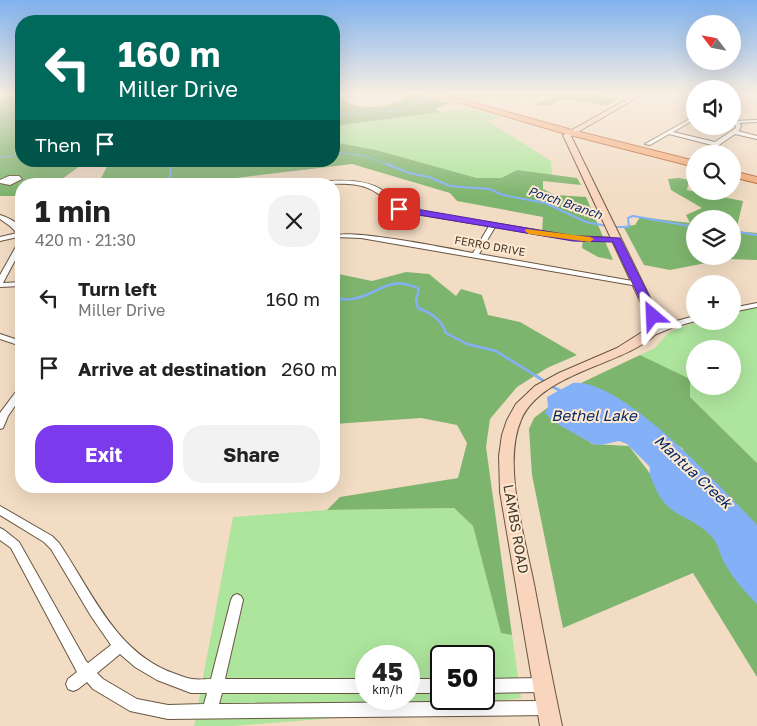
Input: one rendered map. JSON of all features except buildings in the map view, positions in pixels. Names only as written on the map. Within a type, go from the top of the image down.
[{"type":"main road","points":[[551,127],[686,160]]},
{"type":"main road","points":[[569,132],[579,127]]},
{"type":"main road","points":[[569,132],[567,135],[653,316],[655,322],[651,333]]},
{"type":"main road","points":[[741,176],[757,180]]},
{"type":"main road","name":"LAMBS ROAD","points":[[551,726],[508,492],[506,455],[509,436],[514,420],[522,406],[545,385],[623,351],[651,333]]},
{"type":"street","points":[[648,144],[677,127]]},
{"type":"street","points":[[668,132],[716,144],[730,135]]},
{"type":"street","points":[[741,134],[757,138]]},
{"type":"street","points":[[340,182],[366,186],[379,191],[391,204],[399,209],[573,238],[612,231]]},
{"type":"street","points":[[0,217],[15,228]]},
{"type":"street","points":[[475,255],[492,225]]},
{"type":"street","points":[[0,239],[15,236]]},
{"type":"street","name":"FERRO DRIVE","points":[[340,236],[361,236],[638,284]]},
{"type":"street","points":[[15,254],[0,283],[15,284]]},
{"type":"street","points":[[741,308],[757,305]]},
{"type":"street","points":[[651,333],[686,321]]},
{"type":"street","points":[[0,336],[15,342]]},
{"type":"street","points":[[1,420],[15,400]]},
{"type":"street","points":[[2,515],[55,546],[110,635],[136,661],[172,681],[191,686],[355,686]]},
{"type":"street","points":[[0,533],[15,546],[81,666],[106,689],[135,706],[168,712],[548,708]]},
{"type":"street","points":[[210,711],[237,600]]},
{"type":"street","points":[[74,684],[120,646]]},
{"type":"street","points":[[495,686],[543,685]]},
{"type":"green space","points":[[0,127],[15,127],[15,167],[79,167],[63,178],[15,178],[15,196],[0,196]]},
{"type":"green space","points":[[340,127],[497,127],[551,161],[552,175],[517,170],[501,178],[477,178],[376,150],[340,143]]},
{"type":"green space","points":[[340,143],[376,150],[477,178],[501,178],[517,170],[577,178],[581,185],[543,181],[543,189],[555,195],[586,197],[613,260],[598,257],[582,248],[583,239],[542,233],[543,217],[457,201],[450,193],[352,164],[340,165]]},
{"type":"green space","points":[[107,167],[327,167],[236,178],[101,178]]},
{"type":"green space","points":[[668,179],[686,179],[686,199],[671,190]]},
{"type":"green space","points":[[688,200],[743,201],[741,210],[697,210],[702,208]]},
{"type":"green space","points":[[640,217],[686,223],[686,265],[696,265],[670,270],[644,265],[623,226],[635,225]]},
{"type":"green space","points":[[741,231],[757,233],[757,260],[741,259]]},
{"type":"green space","points":[[406,272],[429,274],[456,296],[461,289],[482,295],[488,315],[520,322],[577,355],[547,368],[517,387],[490,419],[486,447],[512,635],[501,633],[473,526],[454,508],[327,510],[340,497],[458,478],[467,443],[457,425],[421,418],[340,424],[340,274],[372,281]]},
{"type":"green space","points":[[757,307],[757,463],[690,397],[690,395],[741,395],[741,340],[686,340],[686,378],[640,355],[655,348],[669,332],[686,326],[686,330],[741,330],[741,311]]},
{"type":"green space","points":[[640,355],[686,377],[686,395],[690,395],[757,463],[757,677],[693,573],[563,628],[532,475],[529,429],[534,418],[551,405],[592,444],[629,446],[681,514],[683,449],[581,383]]},
{"type":"green space","points":[[454,508],[473,526],[501,633],[512,635],[521,698],[495,702],[495,645],[430,645],[430,710],[439,710],[233,726],[194,726],[233,517],[327,510]]},
{"type":"water","name":"Bethel Lake","points":[[573,383],[594,386],[618,398],[644,417],[697,463],[757,525],[757,604],[731,573],[713,538],[694,522],[665,504],[652,480],[650,467],[627,444],[619,441],[601,445],[593,444],[554,422],[545,413],[548,407],[547,397]]},
{"type":"waterway","name":"Porch Branch","points":[[340,153],[365,156],[390,166]]},
{"type":"waterway","name":"Mantua Creek","points":[[0,157],[15,154]]},
{"type":"waterway","name":"Porch Branch","points":[[387,164],[409,173],[429,177],[450,186],[489,189],[503,195],[545,203],[586,222],[607,226]]},
{"type":"waterway","name":"Mantua Creek","points":[[169,178],[170,167]]},
{"type":"waterway","name":"Porch Branch","points":[[612,227],[629,227],[628,218],[633,216],[686,225]]},
{"type":"waterway","name":"Porch Branch","points":[[741,232],[757,235]]},
{"type":"waterway","name":"Mantua Creek","points":[[340,298],[359,298],[387,286],[407,284],[419,289],[416,300],[418,308],[435,317],[446,333],[467,344],[496,351],[538,377]]},
{"type":"waterway","name":"Mantua Creek","points":[[536,376],[544,381]]},
{"type":"waterway","name":"Mantua Creek","points":[[553,387],[561,391]]},
{"type":"slow traffic","points":[[529,231],[590,239]]},
{"type":"route","points":[[399,209],[573,238],[592,240],[616,239],[653,316]]}]
